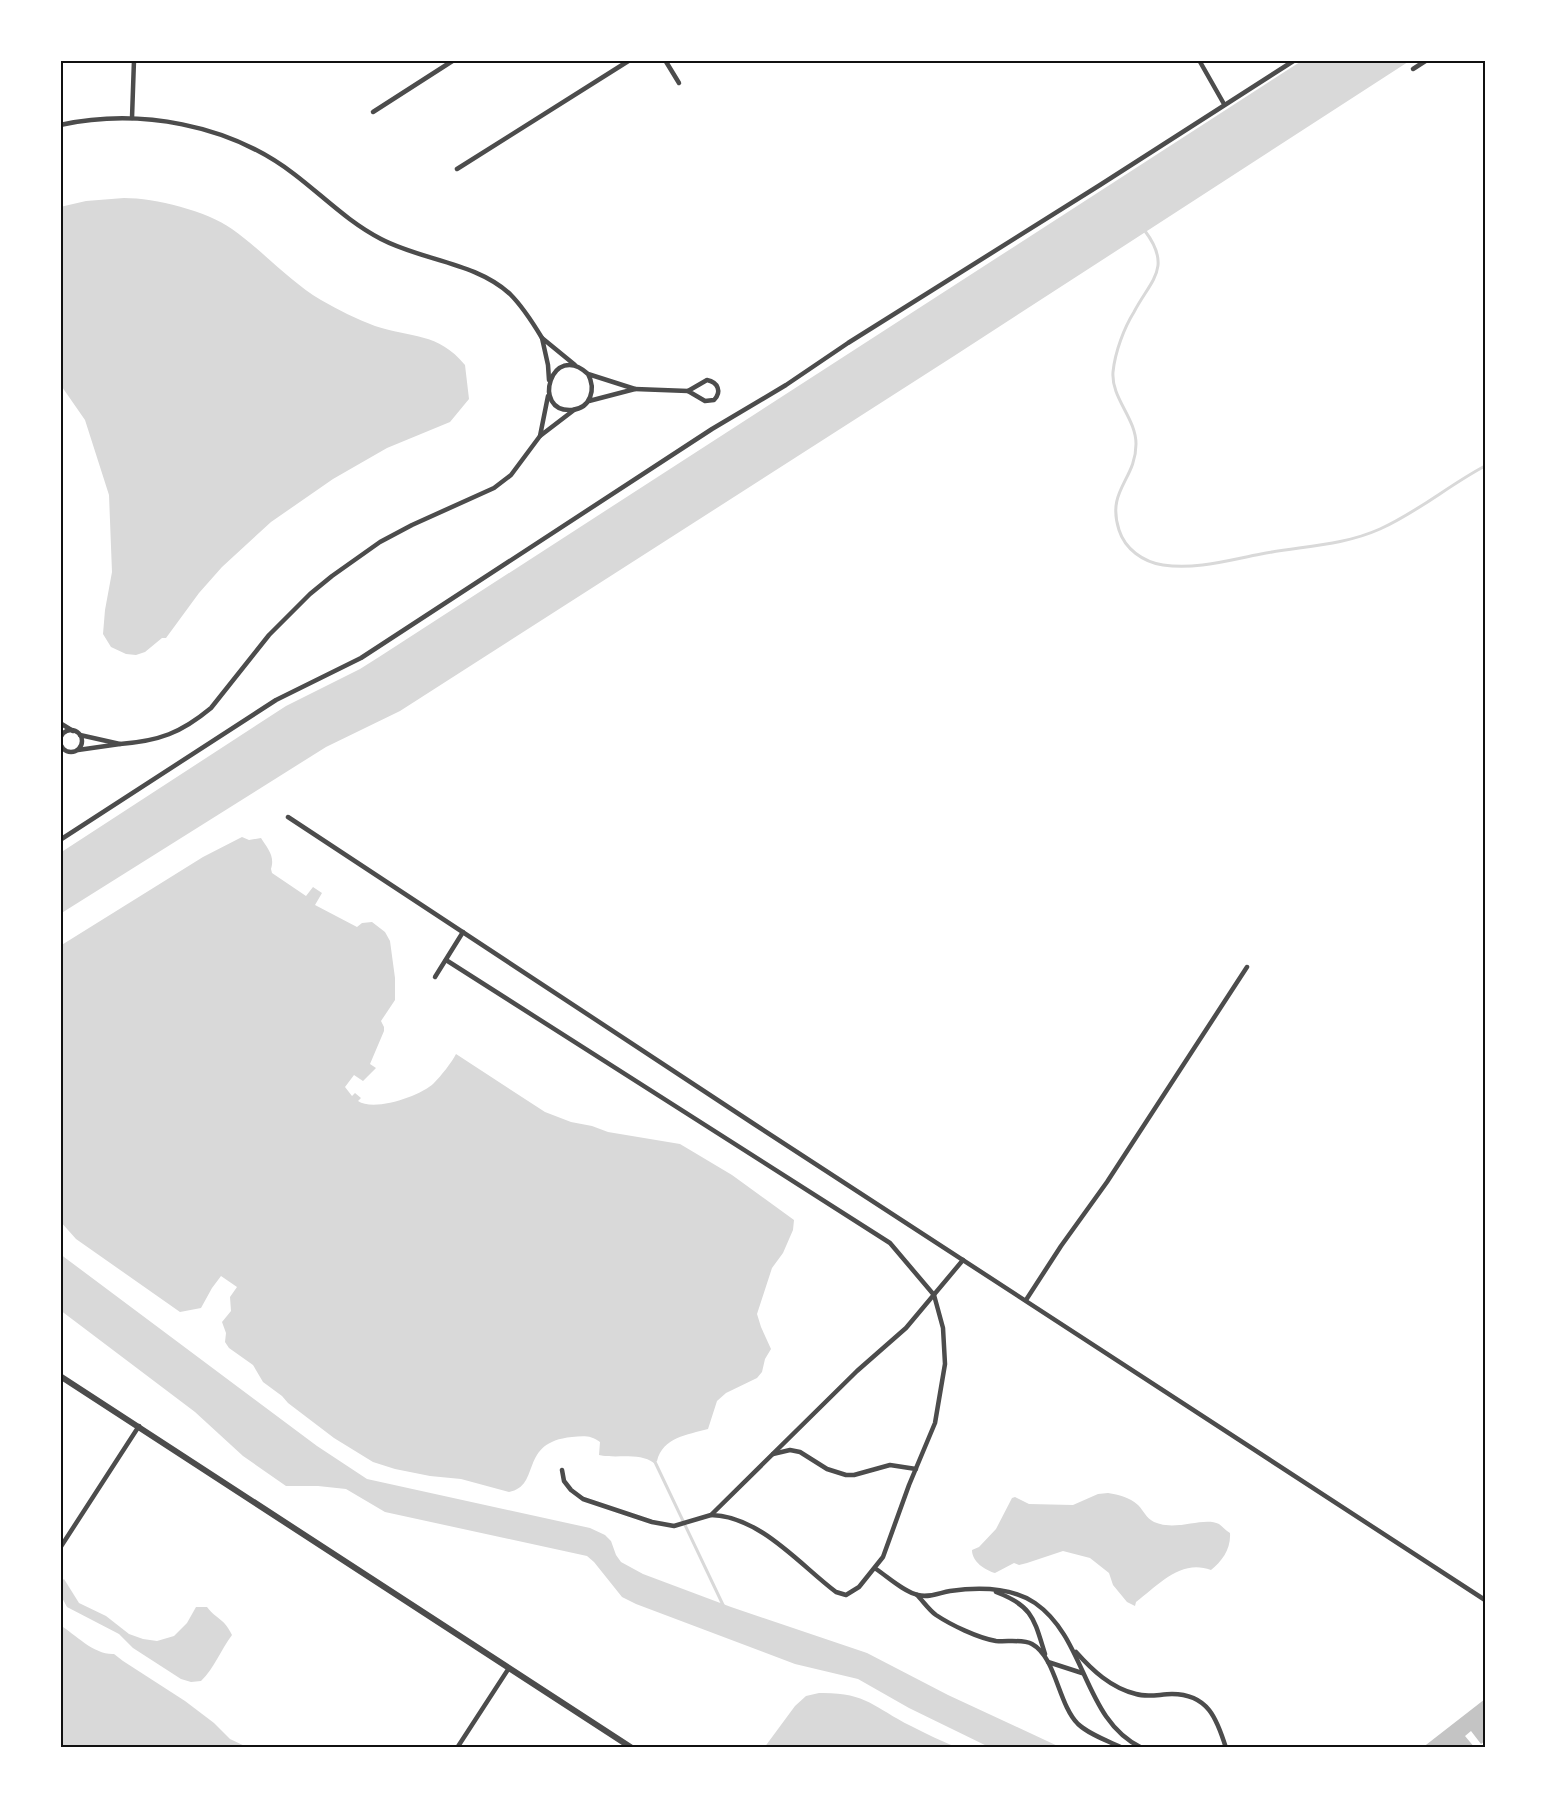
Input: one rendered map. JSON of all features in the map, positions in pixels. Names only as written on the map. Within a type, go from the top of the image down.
[{"type":"street","points":[[132,118],[134,60]]},
{"type":"street","points":[[373,112],[454,60]]},
{"type":"street","points":[[457,169],[630,60]]},
{"type":"street","points":[[664,60],[679,83]]},
{"type":"street","points":[[1199,60],[1224,104]]},
{"type":"street","points":[[60,840],[276,700],[361,658],[712,429],[786,386],[848,343],[1295,60]]},
{"type":"street","points":[[1413,69],[1427,60]]},
{"type":"street","points":[[60,125],[97,119],[132,118],[182,124],[251,149],[292,173],[344,217],[381,240],[421,256],[472,271],[492,281],[519,304],[542,339],[588,374],[635,389],[688,391],[708,402],[714,400],[718,391],[714,382],[707,380],[688,391]]},
{"type":"street","points":[[540,436],[549,393],[542,339]]},
{"type":"street","points":[[549,380],[564,367],[577,367]]},
{"type":"street","points":[[60,755],[78,750],[159,739],[186,728],[200,718],[216,702],[249,657],[269,635],[324,582],[380,542],[494,488],[511,475],[540,436],[574,410],[585,405],[593,387],[588,374]]},
{"type":"street","points":[[588,401],[635,389]]},
{"type":"street","points":[[549,393],[555,404],[561,408],[574,410]]},
{"type":"street","points":[[60,723],[80,735],[120,744]]},
{"type":"street","points":[[70,752],[63,749],[60,742],[61,732],[73,730]]},
{"type":"street","points":[[78,750],[82,744],[80,735]]},
{"type":"street","points":[[288,817],[1485,1600]]},
{"type":"street","points":[[435,977],[463,932]]},
{"type":"street","points":[[446,960],[890,1243],[934,1295],[943,1328],[945,1364],[935,1423],[883,1557],[876,1569],[859,1587],[846,1595],[836,1592],[780,1544],[742,1521],[721,1515],[711,1515],[678,1525],[652,1522],[584,1499],[571,1490],[564,1481],[562,1470]]},
{"type":"street","points":[[1026,1300],[1107,1182],[1247,967]]},
{"type":"street","points":[[711,1515],[857,1371],[906,1328],[963,1260]]},
{"type":"street","points":[[60,1376],[632,1748]]},
{"type":"street","points":[[60,1548],[139,1426]]},
{"type":"street","points":[[773,1454],[790,1450],[800,1452],[827,1469],[846,1475],[890,1465],[916,1469]]},
{"type":"street","points":[[876,1569],[917,1595],[935,1614],[960,1628],[994,1641],[1031,1643],[1039,1649],[1048,1662],[1082,1673]]},
{"type":"street","points":[[917,1595],[928,1596],[950,1591],[987,1589],[1018,1594],[1036,1604],[1060,1628],[1104,1714],[1127,1741],[1142,1748]]},
{"type":"street","points":[[987,1589],[1010,1598],[1026,1609],[1034,1621],[1062,1700],[1078,1724],[1100,1738],[1123,1748]]},
{"type":"street","points":[[1072,1649],[1094,1672],[1136,1695],[1174,1694],[1192,1698],[1207,1706],[1219,1725],[1226,1748]]},
{"type":"street","points":[[457,1748],[509,1668]]},
{"type":"shaded area","points":[[1303,60],[1411,60],[400,711],[326,747],[60,914],[60,853],[286,706],[379,657]]},
{"type":"shaded area","points":[[124,198],[165,203],[195,211],[221,222],[298,284],[327,304],[375,326],[434,341],[445,347],[465,365],[469,399],[450,422],[387,448],[333,479],[271,522],[222,567],[199,593],[166,638],[162,638],[145,652],[136,655],[126,654],[111,647],[103,634],[112,572],[109,495],[85,420],[60,384],[60,207],[86,201]]},
{"type":"shaded area","points":[[242,837],[249,840],[261,838],[271,856],[272,873],[306,896],[313,887],[322,893],[315,905],[357,927],[362,923],[372,922],[385,932],[390,941],[395,978],[395,1000],[381,1021],[384,1031],[370,1064],[376,1068],[363,1081],[354,1075],[345,1087],[352,1096],[355,1093],[361,1098],[358,1101],[365,1104],[386,1104],[419,1093],[434,1083],[456,1054],[545,1112],[608,1132],[680,1144],[732,1175],[794,1220],[793,1230],[783,1253],[772,1268],[757,1314],[771,1349],[765,1359],[762,1372],[757,1378],[726,1393],[717,1401],[708,1429],[684,1435],[670,1442],[654,1463],[641,1458],[599,1455],[600,1442],[590,1437],[572,1437],[555,1441],[544,1447],[537,1455],[525,1482],[519,1488],[509,1492],[461,1479],[430,1476],[373,1462],[334,1438],[288,1403],[263,1382],[253,1365],[229,1348],[225,1342],[226,1333],[222,1322],[231,1311],[230,1297],[237,1287],[221,1276],[201,1308],[180,1312],[76,1239],[60,1221],[60,946],[203,857]]},
{"type":"shaded area","points":[[60,1254],[317,1446],[367,1479],[590,1528],[605,1535],[611,1541],[621,1562],[643,1574],[731,1607],[867,1653],[948,1695],[1062,1748],[991,1748],[909,1708],[858,1679],[795,1664],[636,1604],[622,1597],[587,1556],[385,1512],[346,1489],[286,1486],[243,1456],[195,1412],[60,1310]]},
{"type":"shaded area","points":[[1108,1493],[1131,1500],[1151,1520],[1163,1525],[1205,1522],[1219,1524],[1230,1533],[1225,1554],[1211,1570],[1189,1568],[1170,1576],[1136,1602],[1135,1606],[1127,1602],[1113,1585],[1109,1573],[1090,1558],[1063,1551],[1019,1565],[1014,1563],[995,1573],[983,1568],[974,1558],[972,1550],[979,1547],[996,1529],[1012,1498],[1015,1497],[1029,1504],[1073,1505],[1098,1494]]},
{"type":"shaded area","points":[[64,1579],[79,1603],[106,1616],[129,1634],[143,1639],[157,1641],[174,1636],[187,1623],[196,1607],[207,1607],[226,1625],[232,1635],[201,1681],[191,1682],[181,1679],[133,1648],[119,1634],[67,1607],[60,1594],[60,1582]]},
{"type":"shaded area","points":[[60,1625],[92,1648],[114,1654],[185,1701],[214,1723],[230,1739],[249,1748],[60,1748]]},
{"type":"shaded area","points":[[835,1693],[859,1698],[958,1748],[764,1748],[795,1706],[806,1696]]},
{"type":"building","points":[[1485,1699],[1485,1741],[1481,1744],[1471,1731],[1465,1736],[1475,1748],[1422,1748]]},
{"type":"waterway","points":[[1145,231],[1157,255],[1156,274],[1123,333],[1113,372],[1116,391],[1132,425],[1136,444],[1132,467],[1116,505],[1116,516],[1122,537],[1130,549],[1142,558],[1163,565],[1212,564],[1366,535],[1420,507],[1485,466]]},
{"type":"waterway","points":[[655,1462],[724,1607]]}]
